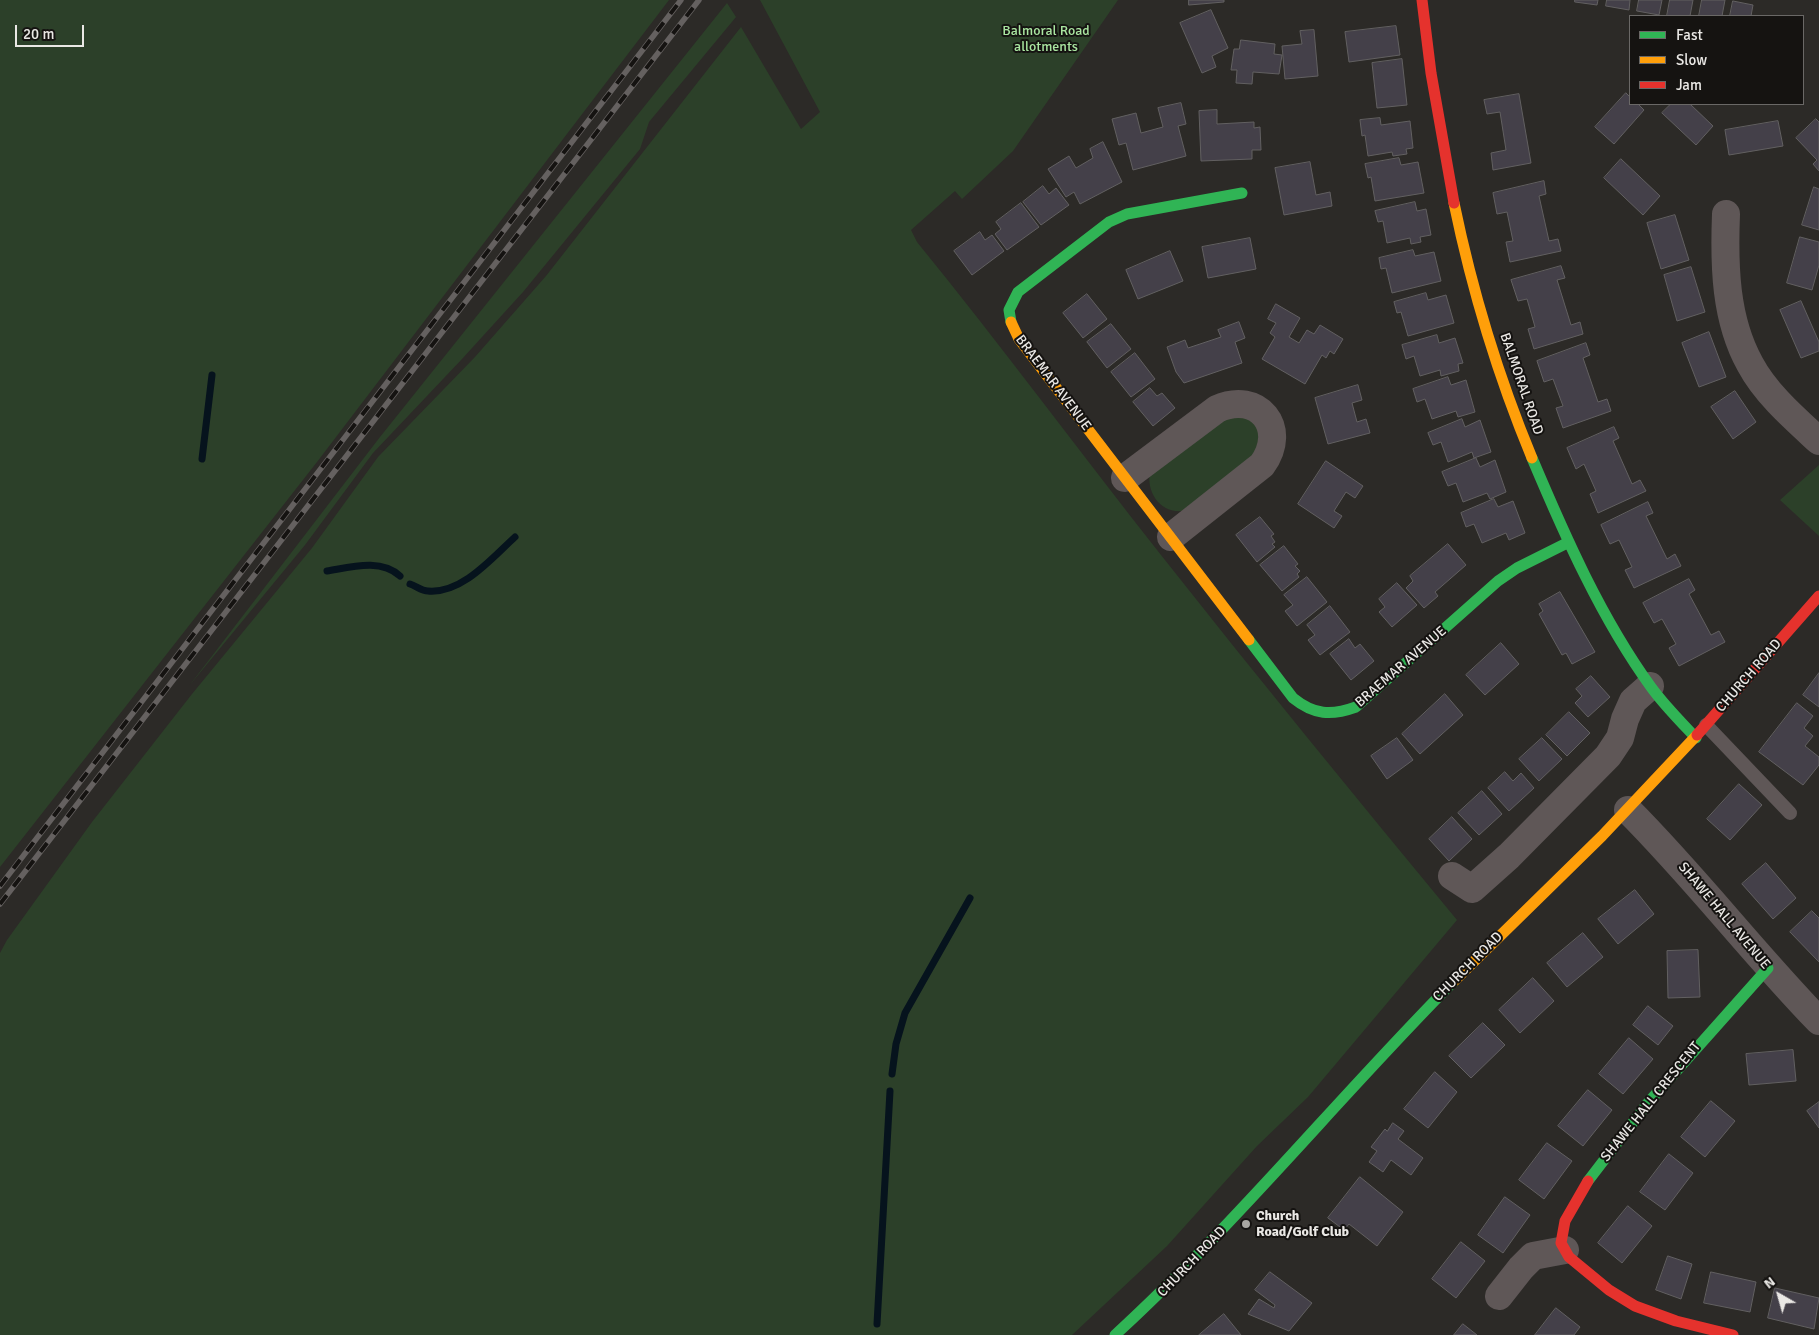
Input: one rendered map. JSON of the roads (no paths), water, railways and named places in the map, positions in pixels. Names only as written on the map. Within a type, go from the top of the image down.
[{"type":"street","name":"BALMORAL ROAD","points":[[1422,0],[1450,192],[1470,273],[1510,401],[1534,464],[1569,542],[1607,615],[1650,686],[1696,738]]},
{"type":"street","name":"BRAEMAR AVENUE","points":[[1242,193],[1117,218],[1026,284],[1013,301],[1010,310],[1014,330],[1293,698],[1305,708],[1317,714],[1330,714],[1356,708],[1498,580],[1524,564],[1569,542]]},
{"type":"street","points":[[1726,214],[1726,278],[1736,331],[1750,365],[1773,396],[1819,441]]},
{"type":"street","points":[[1125,478],[1216,409],[1229,403],[1242,402],[1254,406],[1264,414],[1272,428],[1273,442],[1270,454],[1262,465],[1171,537]]},
{"type":"street","name":"CHURCH ROAD","points":[[1115,1335],[1153,1302],[1210,1246],[1358,1081],[1437,997],[1486,947],[1548,891],[1628,810],[1696,738],[1819,596]]},
{"type":"street","points":[[1452,876],[1472,889],[1509,856],[1615,748],[1633,701],[1650,686]]},
{"type":"street","name":"SHAWE HALL AVENUE","points":[[1628,810],[1669,851],[1768,968],[1819,1021]]},
{"type":"street","name":"SHAWE HALL CRESCENT","points":[[1564,1250],[1560,1242],[1561,1229],[1568,1213],[1603,1161],[1698,1044],[1768,968]]},
{"type":"street","points":[[1499,1296],[1520,1268],[1533,1256],[1564,1250],[1568,1256],[1621,1299],[1652,1314],[1733,1335]]},
{"type":"lane","points":[[1706,725],[1790,813]]},
{"type":"waterway","points":[[202,459],[212,375]]},
{"type":"waterway","points":[[410,584],[428,591],[453,587],[476,573],[515,537]]},
{"type":"waterway","points":[[327,571],[375,565],[392,570],[400,576]]},
{"type":"waterway","points":[[892,1074],[896,1044],[905,1013],[970,898]]},
{"type":"waterway","points":[[877,1324],[890,1091]]},
{"type":"railway","points":[[0,886],[681,0]]},
{"type":"railway","points":[[0,904],[699,0]]},
{"type":"place","name":"Church Road/Golf Club","points":[[1246,1224]]},
{"type":"park label","name":"Balmoral Road allotments","points":[[1046,40]]}]
